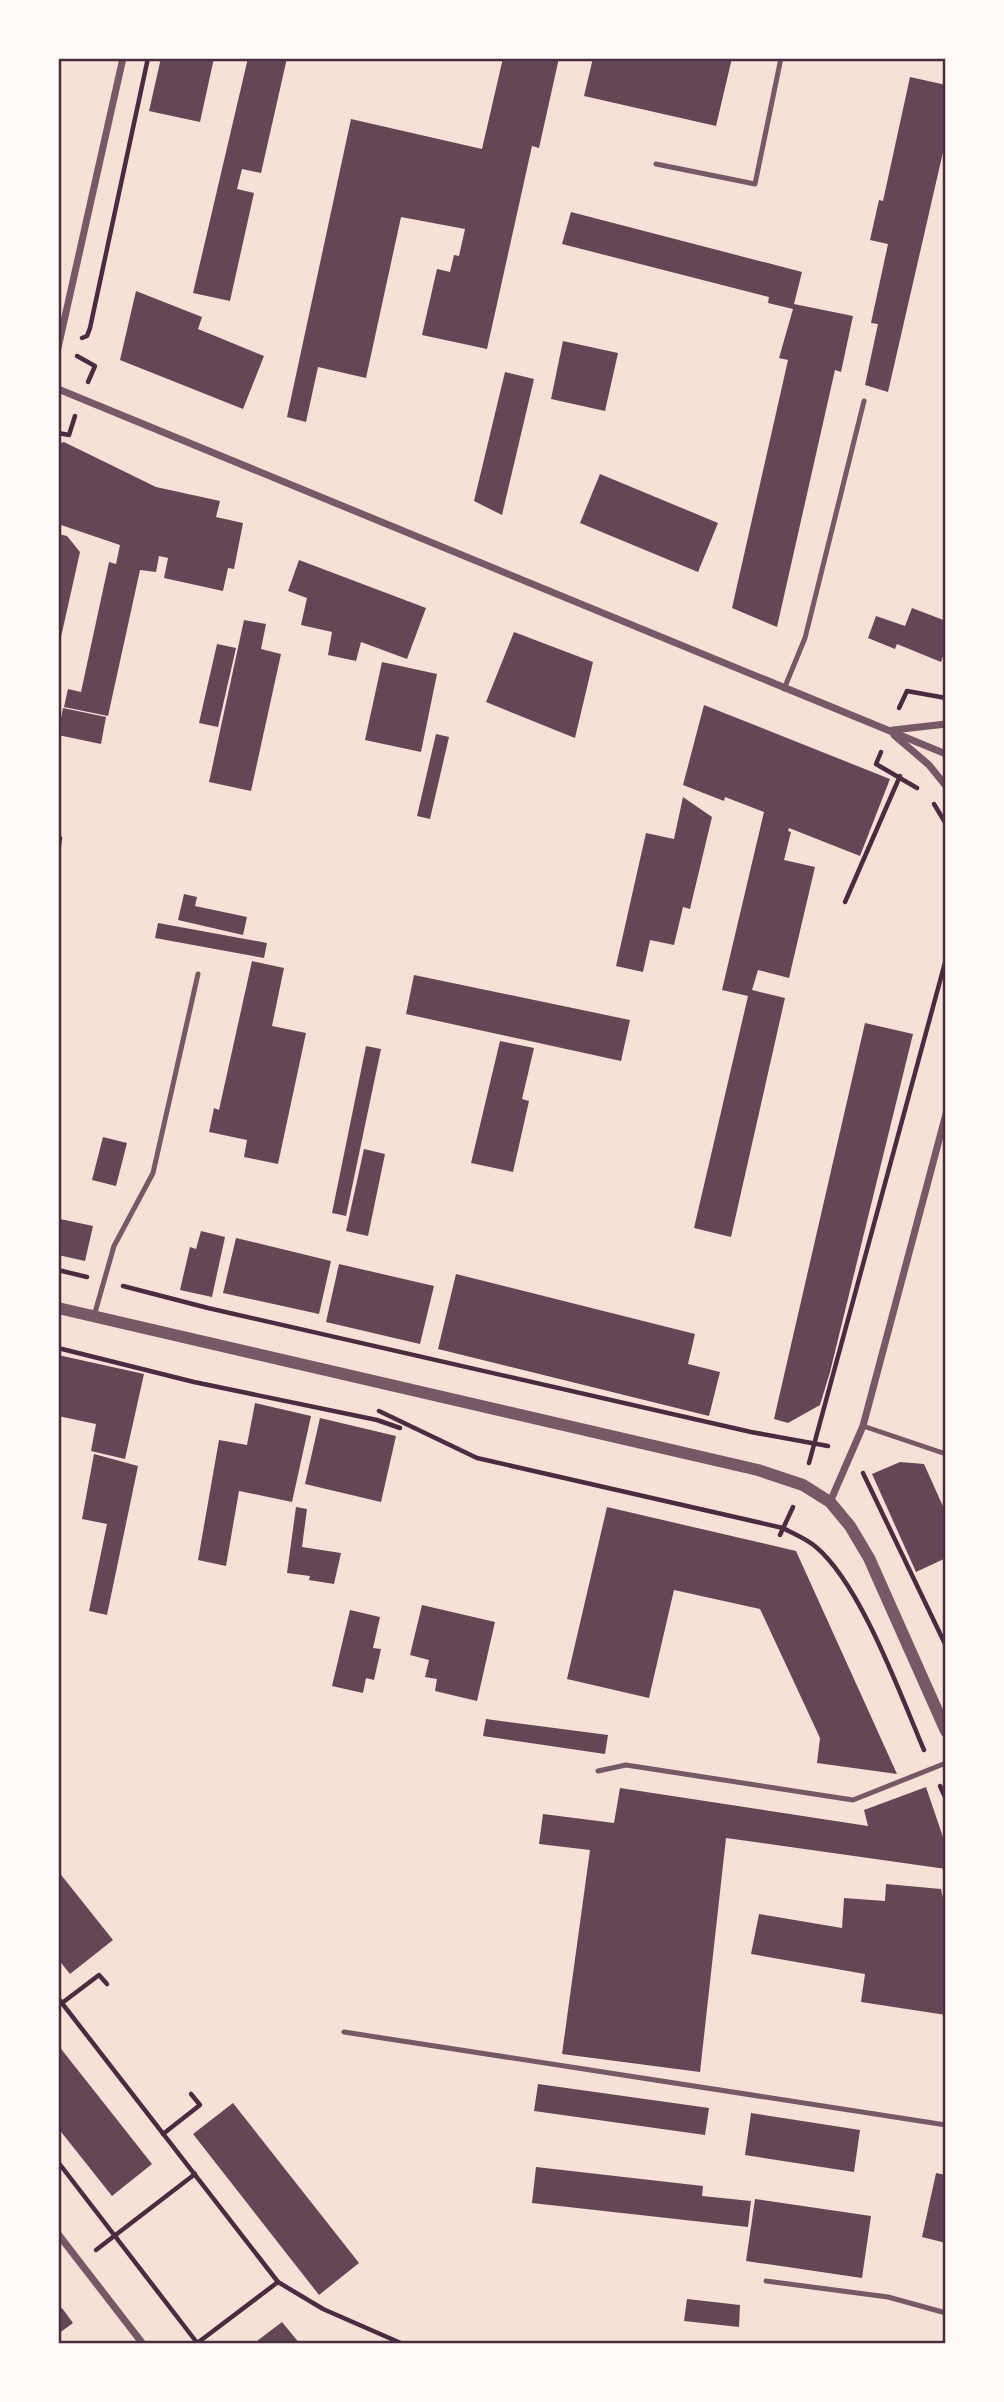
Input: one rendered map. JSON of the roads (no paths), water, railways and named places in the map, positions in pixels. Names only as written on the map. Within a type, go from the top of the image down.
[{"type":"street","points":[[58,347],[123,58]]},
{"type":"street","points":[[58,389],[946,754]]},
{"type":"street","points":[[889,730],[946,724]]},
{"type":"street","points":[[889,730],[929,765],[946,786]]},
{"type":"street","points":[[830,1502],[863,1426],[946,1114]]},
{"type":"street","points":[[58,1308],[758,1470],[803,1485],[830,1502],[850,1526],[869,1558],[946,1731]]},
{"type":"street","points":[[58,2234],[143,2344]]},
{"type":"lane","points":[[656,164],[755,184],[781,58]]},
{"type":"lane","points":[[784,689],[805,638],[864,401]]},
{"type":"lane","points":[[94,1316],[114,1246],[153,1173],[198,974]]},
{"type":"lane","points":[[863,1426],[946,1454]]},
{"type":"lane","points":[[598,1771],[626,1765],[853,1800],[946,1763]]},
{"type":"lane","points":[[344,2032],[946,2125]]},
{"type":"lane","points":[[766,2281],[888,2297],[946,2313]]}]
